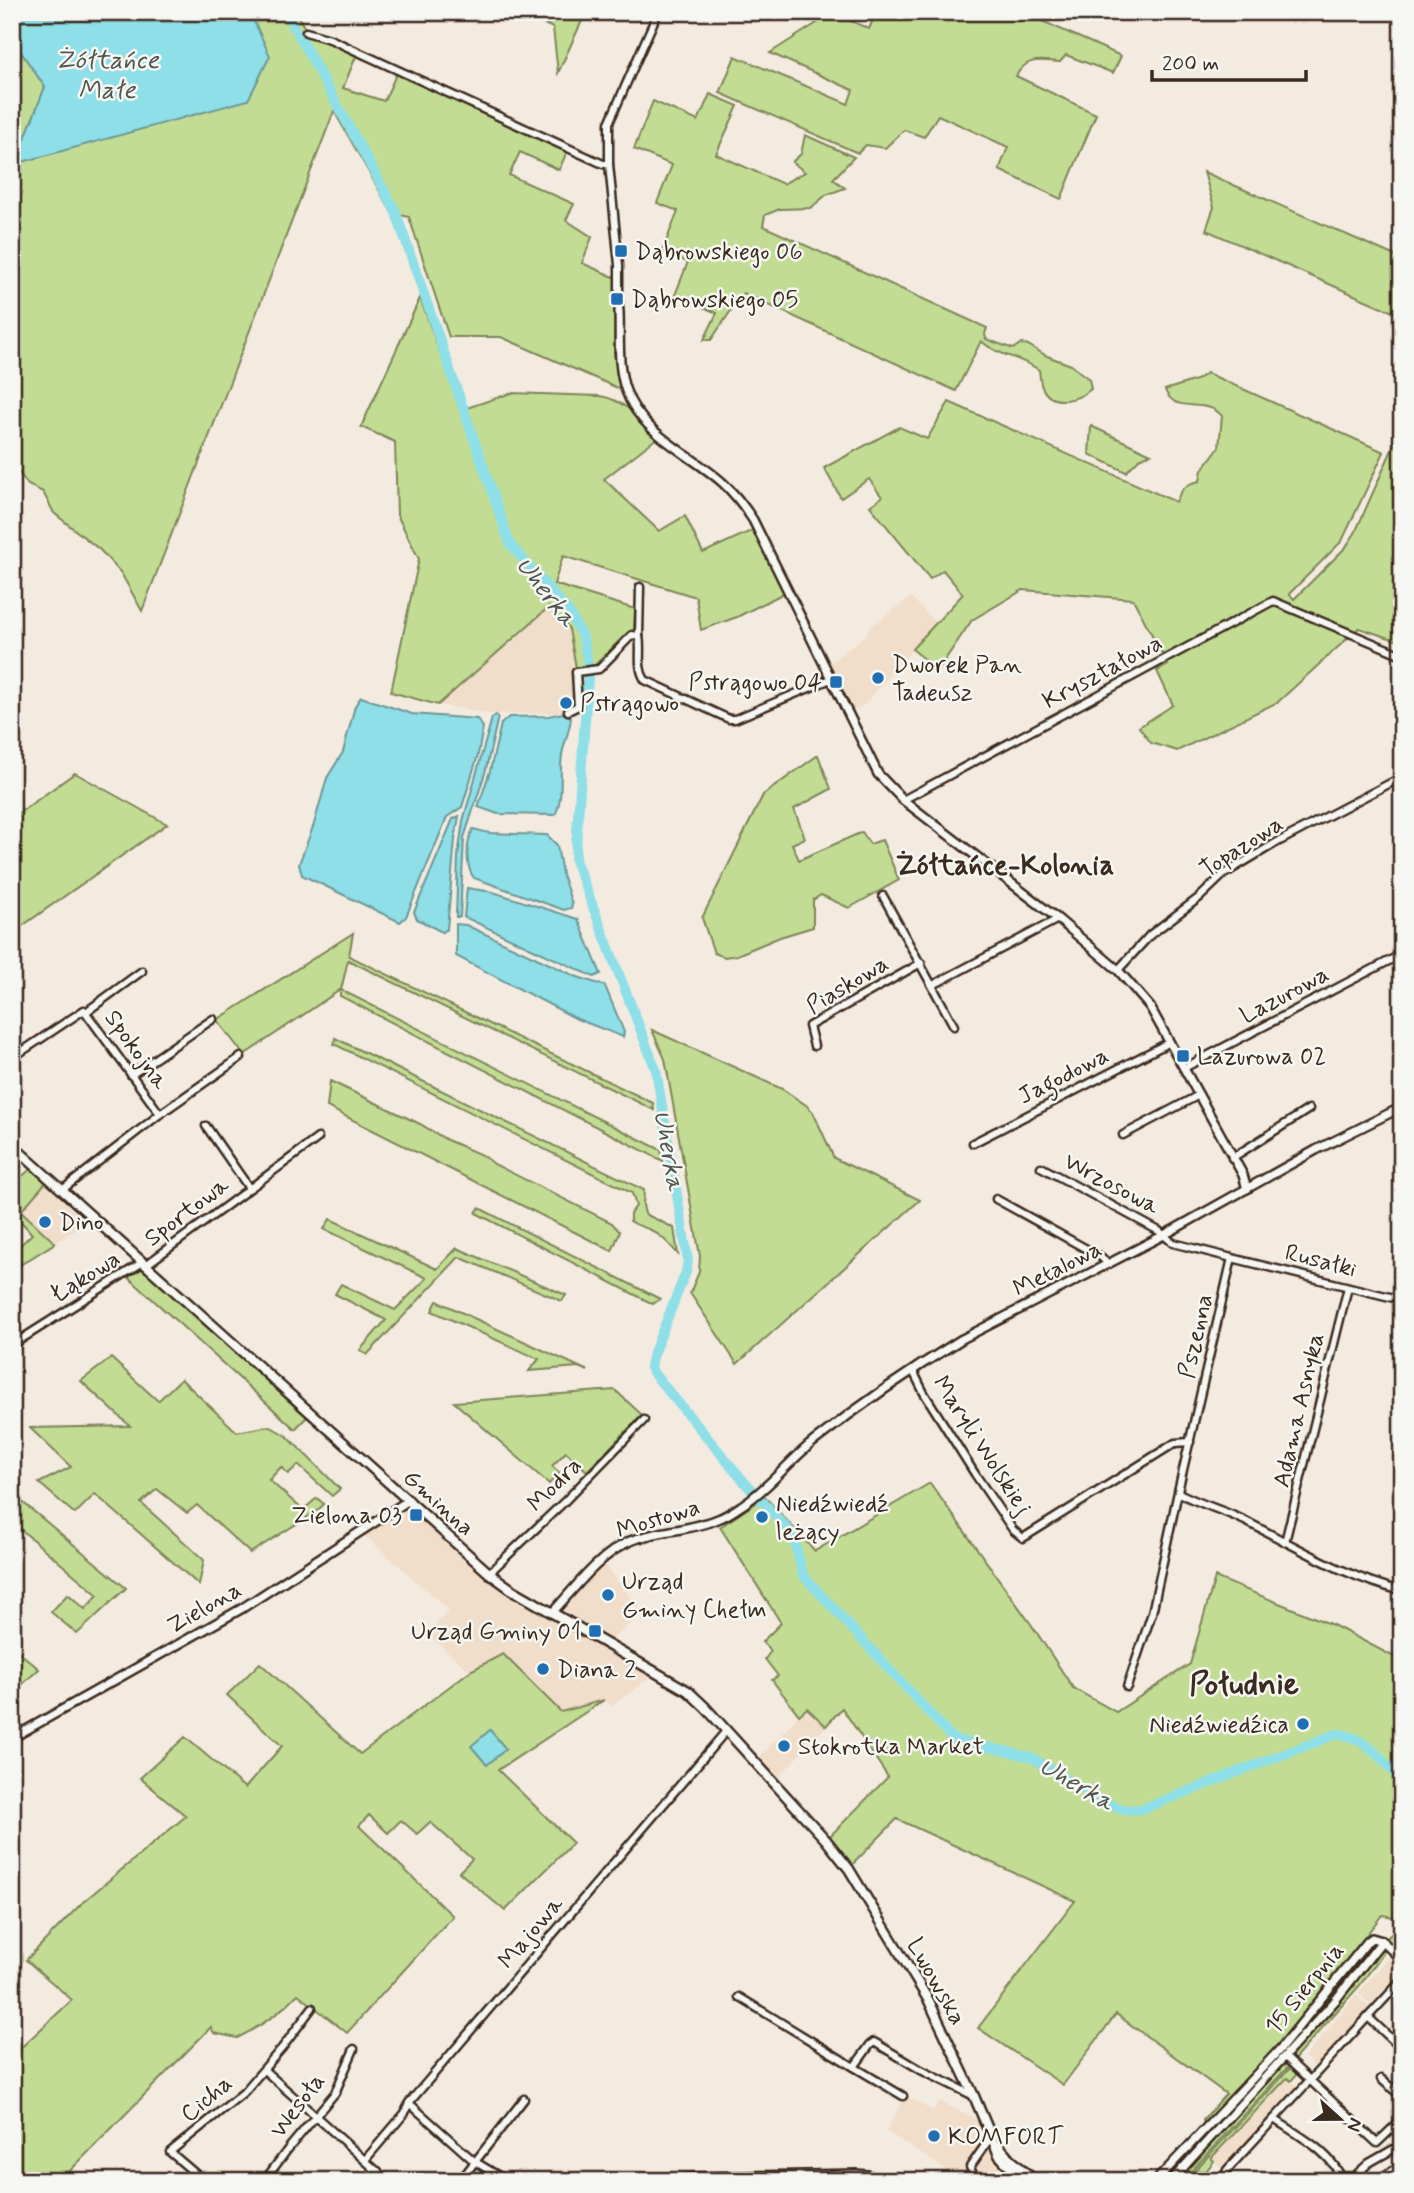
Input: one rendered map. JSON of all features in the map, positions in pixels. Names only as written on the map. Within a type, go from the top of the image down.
[{"type":"main road","name":"Gminna","points":[[12,1145],[489,1573],[552,1613],[688,1691],[831,1845],[849,1869]]},
{"type":"main road","name":"Lwowska","points":[[849,1869],[929,2001],[999,2155],[1027,2179]]},
{"type":"main road","name":"Lwowska","points":[[982,2116],[1002,2150],[1027,2179]]},
{"type":"street","points":[[658,12],[609,123],[609,164],[619,265],[622,374],[634,409],[654,430],[720,481],[739,500],[753,520],[878,774],[903,800],[1058,919],[1118,970],[1150,1007],[1247,1189]]},
{"type":"street","points":[[306,32],[330,39],[548,140],[603,164],[609,164]]},
{"type":"street","points":[[640,587],[639,669],[645,680],[729,719],[735,719],[831,679]]},
{"type":"street","name":"Kryształowa","points":[[903,800],[1273,601],[1402,655]]},
{"type":"street","points":[[568,711],[578,706],[576,671],[599,669],[632,635],[639,636]]},
{"type":"street","name":"Topazowa","points":[[1118,970],[1150,935],[1200,897],[1224,874],[1274,844],[1402,777]]},
{"type":"street","name":"Piaskowa","points":[[883,896],[954,1026]]},
{"type":"street","points":[[933,985],[1058,919]]},
{"type":"street","name":"Lazurowa","points":[[1184,1068],[1402,954]]},
{"type":"street","name":"Piaskowa","points":[[814,1046],[808,1026],[921,963]]},
{"type":"street","points":[[86,1012],[142,971]]},
{"type":"street","name":"Spokojna","points":[[12,1058],[84,1010],[160,1114]]},
{"type":"street","points":[[131,1075],[213,1019]]},
{"type":"street","name":"Jagodowa","points":[[974,1143],[1170,1042]]},
{"type":"street","name":"Spokojna","points":[[62,1190],[160,1114],[241,1057]]},
{"type":"street","points":[[1122,1135],[1199,1095]]},
{"type":"street","name":"Metalowa","points":[[752,1499],[814,1442],[962,1339],[1164,1235],[1316,1150],[1402,1107]]},
{"type":"street","points":[[1232,1158],[1309,1109]]},
{"type":"street","name":"Sportowa","points":[[206,1126],[249,1188]]},
{"type":"street","name":"Sportowa","points":[[144,1264],[318,1138]]},
{"type":"street","name":"Wrzosowa","points":[[1041,1167],[1164,1235]]},
{"type":"street","points":[[1240,1175],[1261,1181]]},
{"type":"street","points":[[1234,1196],[1240,1175]]},
{"type":"street","points":[[996,1199],[1108,1264]]},
{"type":"street","points":[[1164,1235],[1174,1243],[1231,1258]]},
{"type":"street","name":"Rusałki","points":[[1231,1258],[1402,1300]]},
{"type":"street","name":"Pszenna","points":[[1127,1687],[1152,1613],[1231,1258]]},
{"type":"street","name":"Łąkowa","points":[[12,1345],[144,1264]]},
{"type":"street","name":"Adama Asnyka","points":[[1285,1542],[1348,1287]]},
{"type":"street","name":"Maryli Wolskiej","points":[[913,1371],[975,1474],[1013,1530],[1023,1538],[1175,1443],[1190,1442]]},
{"type":"street","name":"Modra","points":[[489,1573],[564,1502],[644,1420]]},
{"type":"street","points":[[1178,1493],[1237,1517],[1343,1572],[1402,1591]]},
{"type":"street","name":"Mostowa","points":[[552,1613],[603,1559],[622,1546],[645,1537],[718,1519],[752,1499]]},
{"type":"street","name":"Zielona","points":[[12,1738],[241,1609],[409,1500]]},
{"type":"street","name":"Majowa","points":[[365,2160],[405,2113],[410,2103],[726,1731]]},
{"type":"street","name":"15 Sierpnia","points":[[1156,2181],[1282,2047],[1368,1941],[1375,1938],[1382,1941],[1285,2057],[1171,2181]]},
{"type":"street","points":[[1382,1941],[1402,1960]]},
{"type":"street","points":[[1223,2181],[1227,2170],[1311,2081],[1385,1994],[1402,1980]]},
{"type":"street","points":[[739,1997],[903,2096]]},
{"type":"street","name":"Cicha","points":[[204,2181],[170,2152],[244,2092],[312,2008]]},
{"type":"street","points":[[1368,2017],[1402,2049]]},
{"type":"street","points":[[854,2067],[874,2042],[921,2070],[974,2096]]},
{"type":"street","name":"Wesoła","points":[[264,2181],[335,2093],[354,2049]]},
{"type":"street","points":[[1285,2057],[1387,2153]]},
{"type":"street","points":[[264,2070],[388,2181]]},
{"type":"street","points":[[1381,2079],[1402,2097]]},
{"type":"street","points":[[460,2181],[524,2099]]},
{"type":"street","points":[[410,2103],[474,2161],[507,2181]]},
{"type":"street","points":[[1274,2119],[1309,2142],[1338,2169],[1343,2181]]},
{"type":"street","points":[[1377,2143],[1402,2119]]},
{"type":"street","points":[[982,2181],[974,2177],[970,2167],[990,2139]]},
{"type":"street","name":"Lwowska","points":[[990,2139],[1002,2150]]},
{"type":"street","points":[[1349,2181],[1361,2170],[1399,2146],[1402,2155]]},
{"type":"street","points":[[1380,2180],[1402,2164]]},
{"type":"street","points":[[1361,2170],[1369,2181]]},
{"type":"street","points":[[370,2181],[378,2171]]},
{"type":"street","points":[[663,2181],[698,2177],[856,2174],[883,2181]]},
{"type":"shaded area","points":[[911,597],[936,623],[863,706],[853,710],[830,663],[867,634],[868,629]]},
{"type":"shaded area","points":[[549,606],[569,629],[576,668],[585,667],[587,680],[583,712],[491,714],[438,705]]},
{"type":"shaded area","points":[[47,1181],[72,1210],[90,1220],[55,1243],[20,1211]]},
{"type":"shaded area","points":[[409,1505],[499,1585],[652,1676],[612,1706],[604,1700],[561,1712],[503,1654],[470,1671],[427,1634],[449,1610],[364,1535]]},
{"type":"shaded area","name":"Urząd Gminy Chełm","points":[[604,1564],[643,1613],[610,1641],[563,1610]]},
{"type":"shaded area","points":[[807,1707],[826,1726],[777,1779],[757,1760]]},
{"type":"shaded area","points":[[1390,1956],[1402,1966],[1402,1970],[1371,2005],[1358,1993]]},
{"type":"shaded area","points":[[1356,1995],[1369,2007],[1317,2069],[1305,2057]]},
{"type":"shaded area","points":[[1287,2077],[1298,2087],[1221,2168],[1211,2158]]},
{"type":"shaded area","points":[[906,2096],[933,2111],[939,2101],[980,2121],[998,2161],[1020,2181],[963,2181],[886,2131]]},
{"type":"green space","points":[[250,12],[296,12],[304,27],[359,49],[343,88],[384,101],[399,68],[569,147],[559,170],[520,152],[509,175],[574,204],[566,220],[592,237],[582,263],[616,278],[614,352],[620,389],[501,337],[449,337],[409,217],[392,213],[334,111],[142,611],[121,573],[100,550],[54,513],[43,492],[28,485],[12,463],[12,39],[45,87],[15,164]]},
{"type":"green space","points":[[518,12],[586,12],[558,73],[553,28]]},
{"type":"green space","points":[[799,12],[819,15],[820,12],[831,12],[869,29],[875,15],[870,12],[1022,12],[1121,56],[1113,73],[1066,55],[1060,62],[1029,63],[1016,76],[1096,114],[1061,199],[999,170],[1008,147],[938,115],[924,137],[904,130],[885,148],[866,145],[858,153],[720,93],[735,56],[848,104],[853,90],[770,53],[817,23]]},
{"type":"green space","points":[[710,94],[738,106],[716,154],[783,184],[805,172],[792,162],[801,154],[805,135],[854,157],[833,179],[845,188],[826,195],[811,208],[780,209],[765,215],[763,226],[987,328],[986,339],[1013,349],[1020,344],[1028,345],[1071,365],[1089,379],[1091,389],[1072,399],[1052,398],[1042,387],[1039,370],[981,341],[956,391],[743,293],[711,340],[704,340],[717,313],[675,295],[688,262],[662,252],[678,211],[657,203],[672,165],[634,149],[653,101],[698,121]]},
{"type":"green space","points":[[1204,172],[1402,259],[1402,316],[1206,230],[1214,207]]},
{"type":"green space","points":[[420,298],[461,410],[511,393],[600,396],[625,406],[657,438],[604,479],[659,531],[685,516],[703,553],[753,530],[784,593],[737,617],[701,630],[696,597],[563,556],[554,584],[635,609],[634,631],[628,632],[595,665],[576,668],[569,629],[549,607],[438,705],[391,692],[419,559],[397,515],[395,442],[361,427]]},
{"type":"green space","points":[[1207,373],[1384,452],[1342,541],[1289,594],[1294,599],[1346,547],[1355,533],[1402,427],[1402,642],[1359,628],[1278,702],[1177,751],[1151,743],[1139,727],[1173,705],[1157,671],[1168,665],[1133,599],[1023,590],[972,620],[938,670],[912,649],[963,594],[943,570],[930,579],[870,506],[882,497],[869,479],[841,498],[824,468],[899,427],[927,439],[949,402],[1176,502],[1185,487],[1200,481],[1202,470],[1219,447],[1222,416],[1208,407],[1176,402],[1165,390],[1196,380]]},
{"type":"green space","points":[[1091,426],[1151,454],[1139,459],[1126,472],[1089,454]]},
{"type":"green space","points":[[818,755],[831,789],[794,809],[805,838],[792,844],[799,860],[862,832],[870,844],[882,840],[899,880],[849,908],[821,895],[813,900],[813,927],[737,955],[725,957],[714,953],[702,918],[763,795]]},
{"type":"green space","points":[[75,773],[167,824],[12,933],[12,818]]},
{"type":"green space","points":[[353,933],[349,956],[653,1103],[654,1110],[348,960],[341,990],[661,1150],[663,1161],[340,996],[340,990],[244,1055],[217,1020]]},
{"type":"green space","points":[[652,1030],[782,1089],[813,1112],[834,1158],[920,1200],[737,1364],[690,1293],[699,1272],[700,1256],[665,1059]]},
{"type":"green space","points":[[335,1038],[644,1190],[645,1214],[674,1228],[678,1254],[655,1232],[630,1221],[630,1214],[636,1206],[632,1193],[334,1044]]},
{"type":"green space","points":[[330,1081],[484,1156],[494,1164],[612,1223],[620,1232],[612,1251],[327,1107]]},
{"type":"green space","points":[[31,1169],[47,1181],[21,1211],[55,1243],[12,1270],[12,1253],[32,1234],[12,1211],[12,1184]]},
{"type":"green space","points":[[479,1208],[660,1299],[653,1304],[476,1213]]},
{"type":"green space","points":[[330,1219],[437,1269],[457,1248],[566,1295],[562,1301],[459,1257],[367,1355],[360,1350],[386,1320],[335,1294],[341,1284],[395,1310],[427,1278],[324,1229]]},
{"type":"green space","points":[[144,1268],[309,1415],[295,1429],[128,1277]]},
{"type":"green space","points":[[437,1301],[588,1371],[578,1367],[529,1371],[539,1359],[432,1311]]},
{"type":"green space","points":[[111,1358],[158,1401],[181,1379],[237,1432],[269,1426],[287,1436],[340,1489],[332,1496],[298,1465],[288,1474],[281,1467],[269,1480],[303,1510],[317,1498],[324,1504],[250,1553],[197,1505],[187,1513],[157,1489],[141,1503],[204,1560],[199,1585],[95,1494],[75,1514],[39,1483],[71,1467],[30,1428],[130,1426],[81,1381]]},
{"type":"green space","points":[[615,1390],[642,1415],[587,1471],[566,1452],[552,1466],[560,1473],[549,1484],[454,1402]]},
{"type":"green space","points":[[930,1483],[1073,1688],[1116,1712],[1190,1664],[1215,1577],[1335,1626],[1402,1661],[1402,1943],[1394,1949],[1388,1943],[1388,1937],[1401,1921],[1400,1918],[1382,1915],[1280,2045],[1204,2125],[1203,2120],[1226,2094],[1116,2014],[1063,2085],[978,2028],[1075,1901],[897,1819],[851,1866],[829,1837],[888,1777],[842,1708],[826,1726],[807,1708],[799,1715],[772,1680],[778,1676],[765,1659],[771,1651],[762,1642],[781,1623],[720,1527],[764,1496],[815,1551]]},
{"type":"green space","points":[[14,1495],[126,1588],[77,1634],[51,1612],[68,1594],[85,1609],[98,1595],[12,1522]]},
{"type":"green space","points":[[12,1646],[39,1669],[12,1694]]},
{"type":"green space","points":[[503,1654],[561,1712],[604,1700],[498,1770],[573,1843],[505,1911],[459,1872],[472,1859],[430,1822],[417,1834],[401,1820],[388,1833],[369,1815],[359,1826],[453,1916],[347,2033],[298,1994],[269,2019],[237,2038],[214,2033],[211,2027],[60,2181],[12,2181],[12,2056],[72,2000],[26,1960],[83,1902],[186,1816],[140,1778],[185,1737],[245,1788],[282,1746],[227,1695],[260,1663],[360,1754],[470,1671]]},
{"type":"green space","points":[[1369,1943],[1373,1943],[1298,2039],[1168,2181],[1159,2181]]},
{"type":"green space","points":[[1386,1949],[1360,1985],[1292,2062],[1292,2054],[1355,1986],[1377,1952]]},
{"type":"green space","points":[[1280,2066],[1289,2066],[1182,2181],[1174,2181]]},
{"type":"green space","points":[[1291,2067],[1296,2075],[1291,2081],[1287,2078],[1211,2158],[1214,2161],[1203,2175],[1199,2171],[1190,2181],[1185,2181]]},
{"type":"water","name":"Żółtańce Małe","points":[[12,12],[250,12],[270,56],[248,100],[15,164],[45,87],[12,39]]},
{"type":"water","points":[[361,697],[412,714],[477,719],[483,727],[478,755],[462,807],[447,817],[406,917],[400,922],[302,875],[299,864],[327,778],[343,752],[355,706]]},
{"type":"water","points":[[563,713],[571,717],[562,755],[560,793],[555,815],[498,814],[478,807],[501,724],[509,717]]},
{"type":"water","points":[[496,715],[498,717],[485,773],[464,838],[460,917],[456,917],[458,856],[463,821],[492,718]]},
{"type":"water","points":[[459,816],[447,929],[442,932],[417,919],[414,912],[453,819]]},
{"type":"water","points":[[473,829],[489,833],[547,835],[557,845],[571,908],[564,910],[474,878],[469,867],[468,854]]},
{"type":"water","points":[[467,888],[493,892],[578,919],[601,974],[594,977],[464,917]]},
{"type":"water","points":[[456,924],[466,925],[575,976],[605,986],[624,1032],[623,1037],[577,1019],[456,956]]},
{"type":"water","points":[[490,1730],[506,1749],[487,1765],[471,1746]]},
{"type":"waterway","name":"Uherka","points":[[286,12],[294,28]]},
{"type":"waterway","name":"Uherka","points":[[298,34],[395,210],[510,544],[569,612],[583,638],[588,677],[575,860],[656,1070],[688,1260],[686,1272],[652,1357],[650,1367],[655,1375],[746,1484],[789,1530],[794,1539],[803,1575],[953,1739],[1031,1757],[1102,1801],[1125,1810],[1142,1809],[1336,1734],[1346,1735],[1365,1744],[1402,1781]]},
{"type":"place","name":"Dąbrowskiego 06","points":[[621,251]]},
{"type":"place","name":"Dąbrowskiego 05","points":[[617,299]]},
{"type":"place","name":"Dworek Pan Tadeusz","points":[[878,678]]},
{"type":"place","name":"Pstrągowo 04","points":[[836,682]]},
{"type":"place","name":"Pstrągowo","points":[[566,703]]},
{"type":"place","name":"Lazurowa 02","points":[[1183,1056]]},
{"type":"place","name":"Dino","points":[[45,1222]]},
{"type":"place","name":"Zielona 03","points":[[416,1515]]},
{"type":"place","name":"Niedźwiedź leżący","points":[[762,1517]]},
{"type":"place","name":"Urząd Gminy Chełm","points":[[608,1595]]},
{"type":"place","name":"Urząd Gminy 01","points":[[595,1631]]},
{"type":"place","name":"Diana 2","points":[[543,1669]]},
{"type":"place","name":"Niedźwiedźica","points":[[1303,1724]]},
{"type":"place","name":"Stokrotka Market","points":[[784,1746]]},
{"type":"place","name":"KOMFORT","points":[[934,2136]]},
{"type":"district","name":"Żółtańce-Kolonia","points":[[1005,864]]},
{"type":"district","name":"Południe","points":[[1244,1683]]}]
